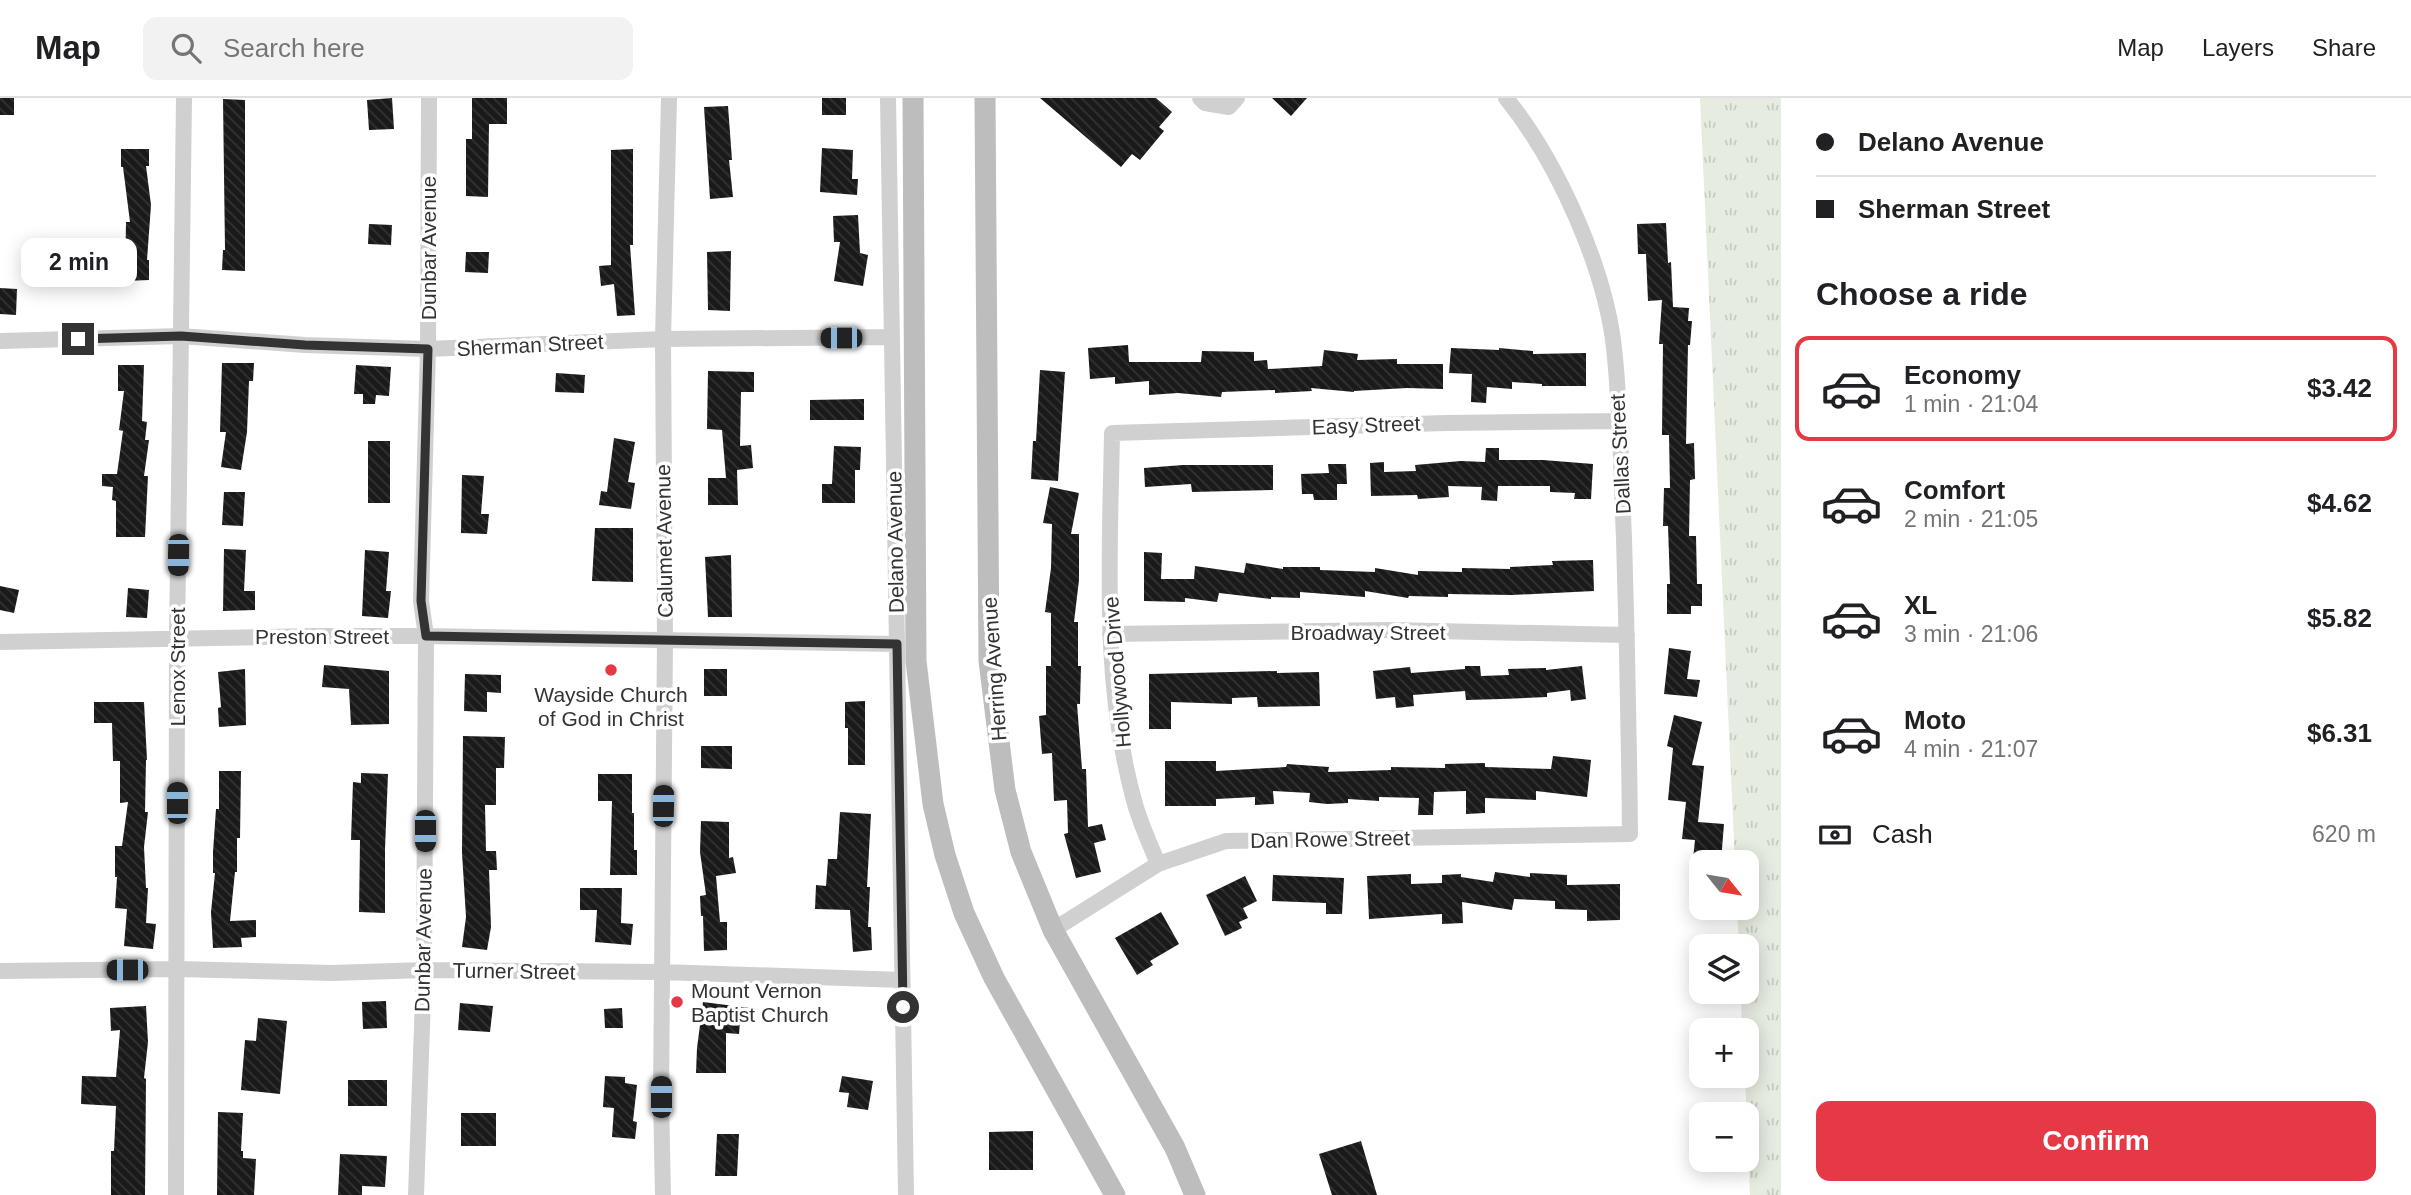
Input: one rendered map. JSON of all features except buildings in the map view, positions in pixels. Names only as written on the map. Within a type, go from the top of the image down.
[{"type":"main road","points":[[913,98],[916,661],[933,804],[954,884],[976,941],[1115,1195]]},
{"type":"main road","name":"Herring Avenue","points":[[985,98],[989,661],[1011,819],[1033,887],[1053,930],[1175,1148],[1195,1195]]},
{"type":"street","name":"Lenox Street","points":[[176,1195],[177,638],[184,98]]},
{"type":"street","name":"Dunbar Avenue","points":[[416,1195],[424,970],[426,636],[421,601],[428,349],[429,98]]},
{"type":"street","name":"Calumet Avenue","points":[[663,1195],[663,339],[669,98]]},
{"type":"street","name":"Delano Avenue","points":[[888,98],[906,1195]]},
{"type":"street","points":[[1200,98],[1205,103],[1229,107],[1237,98]]},
{"type":"street","name":"Dallas Street","points":[[1506,98],[1557,178],[1592,260],[1614,346],[1627,635],[1630,834]]},
{"type":"street","name":"Sherman Street","points":[[0,341],[181,336],[305,345],[428,349],[663,339],[892,337]]},
{"type":"street","name":"Easy Street","points":[[1112,433],[1619,421]]},
{"type":"street","name":"Hollywood Drive","points":[[1112,433],[1110,634],[1124,757],[1135,804],[1158,864]]},
{"type":"street","name":"Broadway Street","points":[[1110,634],[1388,630],[1627,635]]},
{"type":"street","name":"Preston Street","points":[[0,642],[426,636],[897,644]]},
{"type":"street","name":"Dan Rowe Street","points":[[1053,930],[1158,864],[1226,841],[1630,834]]},
{"type":"street","name":"Turner Street","points":[[0,971],[178,969],[332,973],[424,970],[662,972],[902,980]]},
{"type":"green space","points":[[1700,98],[1781,98],[1781,1195],[1750,1195],[1749,1172],[1759,1172],[1759,1102],[1746,1102],[1746,1088],[1759,1088],[1759,1018],[1742,1018],[1741,1004],[1759,1004],[1759,934],[1738,934],[1738,920],[1759,920],[1759,850],[1734,850]]},
{"type":"place","name":"Wayside Church of God in Christ","points":[[611,670]]},
{"type":"place","name":"Mount Vernon Baptist Church","points":[[677,1002]]},
{"type":"route","points":[[78,339],[181,336],[305,345],[428,349],[421,601],[426,636],[897,644],[903,1007]]}]
